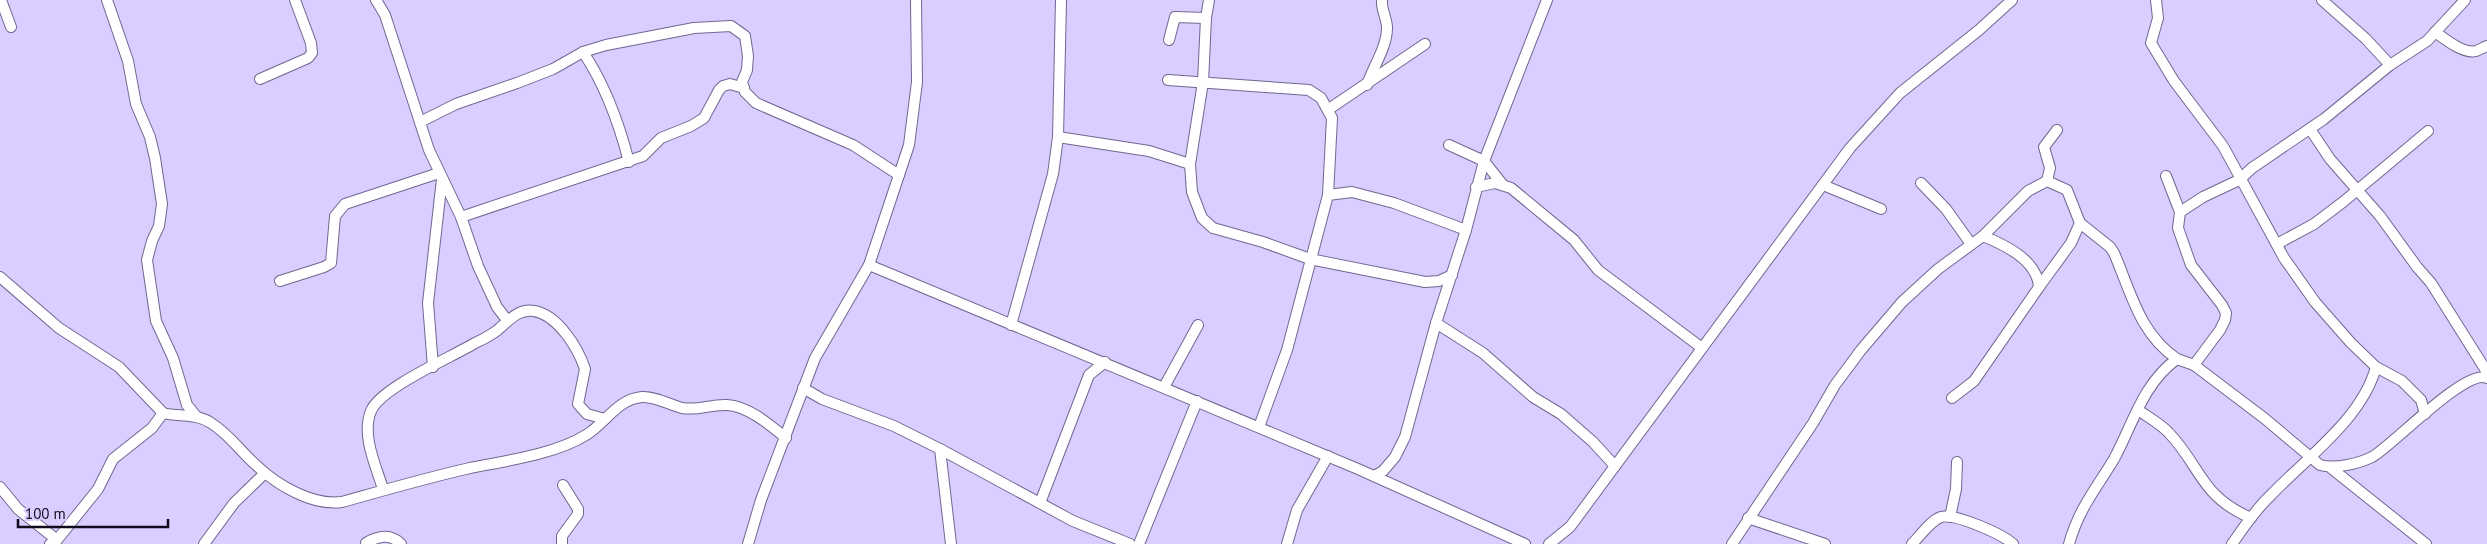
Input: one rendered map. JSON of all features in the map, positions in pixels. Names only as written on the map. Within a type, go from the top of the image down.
[{"type":"street","points":[[1,0],[11,27]]},
{"type":"street","points":[[107,0],[128,61],[136,104],[150,137],[155,158],[162,204],[159,226],[152,241],[148,260],[156,321],[173,358],[187,405],[196,416]]},
{"type":"street","points":[[260,79],[308,58],[312,53],[311,43],[295,0]]},
{"type":"street","points":[[376,0],[385,15],[440,176],[461,217],[482,274],[497,307],[507,320]]},
{"type":"street","points":[[748,544],[761,500],[786,438],[803,388],[826,338],[869,265],[909,145],[917,82],[916,0]]},
{"type":"street","points":[[1011,325],[1053,174],[1058,137],[1061,0]]},
{"type":"street","points":[[1209,0],[1206,18],[1204,82],[1190,164],[1195,202],[1199,213],[1209,225],[1310,259],[1425,282],[1439,281],[1452,275]]},
{"type":"street","points":[[1367,84],[1386,35],[1387,26],[1383,14],[1382,0]]},
{"type":"street","points":[[1374,476],[1383,471],[1396,457],[1405,437],[1436,323],[1466,230],[1484,161],[1547,0]]},
{"type":"street","points":[[1549,544],[1570,527],[1850,148],[1900,93],[1979,30],[2012,0]]},
{"type":"street","points":[[2156,0],[2158,18],[2151,43],[2174,81],[2223,146],[2239,180],[2284,258],[2331,322],[2376,367],[2402,381],[2421,400],[2425,414]]},
{"type":"street","points":[[2322,0],[2360,33],[2390,65]]},
{"type":"street","points":[[2180,212],[2203,197],[2239,180],[2252,168],[2310,129],[2390,65],[2403,59],[2435,32],[2465,0]]},
{"type":"street","points":[[1169,40],[1174,17],[1206,18]]},
{"type":"street","points":[[420,122],[456,104],[482,97],[553,69],[583,52],[631,39],[694,28],[731,26],[745,36],[748,56],[747,70],[742,82],[744,88],[756,103],[768,110],[853,144],[899,175]]},
{"type":"street","points":[[2435,32],[2448,41],[2470,51],[2476,51],[2487,46]]},
{"type":"street","points":[[1329,108],[1425,44]]},
{"type":"street","points":[[583,52],[607,96],[619,125],[630,162]]},
{"type":"street","points":[[1168,80],[1309,90],[1321,98],[1329,108],[1332,118],[1328,195],[1287,350],[1260,427]]},
{"type":"street","points":[[461,217],[630,162],[643,156],[661,138],[691,126],[704,118],[718,90],[723,86],[730,84],[744,88]]},
{"type":"street","points":[[2310,129],[2325,153],[2380,216],[2431,283],[2486,375],[2464,385],[2372,456],[2331,468]]},
{"type":"street","points":[[1732,544],[1813,423],[1835,385],[1861,350],[1920,284],[1983,236],[2028,191],[2046,181],[2050,168],[2044,147],[2057,130]]},
{"type":"street","points":[[2277,244],[2314,224],[2357,191],[2428,131]]},
{"type":"street","points":[[1058,137],[1149,151],[1190,164]]},
{"type":"street","points":[[1449,145],[1484,161],[1502,184],[1511,188],[1574,240],[1598,270],[1702,348]]},
{"type":"street","points":[[280,280],[324,267],[331,263],[335,216],[345,204],[440,176]]},
{"type":"street","points":[[433,367],[428,303],[440,176]]},
{"type":"street","points":[[2166,176],[2180,212],[2178,228],[2191,265],[2226,313],[2220,330],[2194,365]]},
{"type":"street","points":[[2046,181],[2067,190],[2080,223],[2110,247],[2141,322],[2152,337],[2177,359],[2194,365],[2264,418],[2320,465],[2331,468],[2426,544]]},
{"type":"street","points":[[1921,183],[1946,209],[1971,244]]},
{"type":"street","points":[[1476,187],[1502,184]]},
{"type":"street","points":[[1824,185],[1880,209]]},
{"type":"street","points":[[1328,195],[1352,192],[1394,203],[1466,230]]},
{"type":"street","points":[[1952,398],[1974,381],[2071,243],[2080,223]]},
{"type":"street","points":[[1983,236],[2022,256],[2038,278],[2039,287]]},
{"type":"street","points":[[869,265],[1260,427],[1525,544]]},
{"type":"street","points":[[0,277],[59,328],[119,367],[163,413],[196,416],[219,428],[265,473],[302,496],[331,504],[383,489],[544,452],[587,435],[605,418],[629,401],[643,397],[683,408],[700,409],[727,405],[745,410],[786,438]]},
{"type":"street","points":[[383,489],[372,454],[368,427],[370,411],[377,400],[403,382],[496,332],[507,320],[517,314],[533,310],[553,320],[559,326],[584,370],[578,404],[587,414],[605,418]]},
{"type":"street","points":[[1436,323],[1483,353],[1533,397],[1561,414],[1594,442],[1615,466]]},
{"type":"street","points":[[1164,387],[1198,325]]},
{"type":"street","points":[[2069,544],[2083,505],[2113,461],[2155,378],[2177,359]]},
{"type":"street","points":[[1040,503],[1089,375],[1105,362]]},
{"type":"street","points":[[2232,544],[2269,496],[2310,457],[2357,405],[2368,388],[2376,367]]},
{"type":"street","points":[[803,388],[822,399],[894,426],[1073,521],[1130,544]]},
{"type":"street","points":[[1139,544],[1197,401]]},
{"type":"street","points":[[2138,410],[2169,432],[2201,479],[2222,502],[2232,510],[2251,518]]},
{"type":"street","points":[[0,486],[18,509],[54,542],[98,489],[113,459],[152,428],[163,413]]},
{"type":"street","points":[[940,449],[951,544]]},
{"type":"street","points":[[1287,544],[1297,510],[1328,456]]},
{"type":"street","points":[[1950,516],[1956,489],[1956,462]]},
{"type":"street","points":[[204,544],[234,503],[265,473]]},
{"type":"street","points":[[562,544],[562,536],[578,514],[578,509],[563,485]]},
{"type":"street","points":[[1912,544],[1937,519],[1950,516],[2003,536],[2013,544]]},
{"type":"street","points":[[1748,518],[1825,544]]},
{"type":"street","points":[[366,543],[375,537],[387,536],[401,544]]}]
